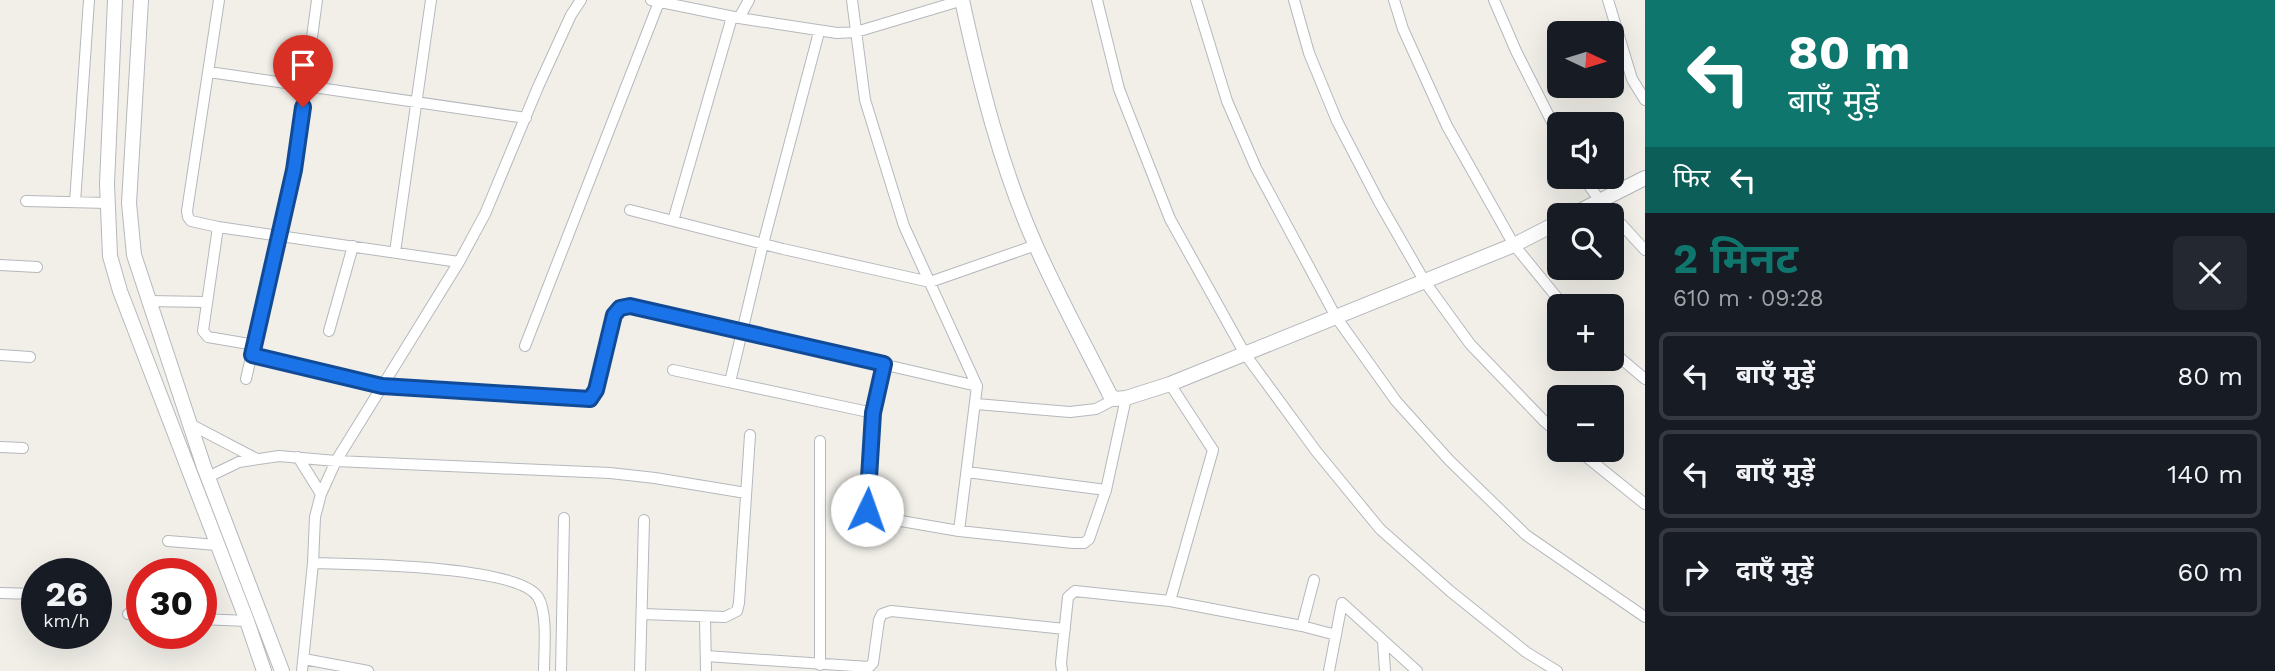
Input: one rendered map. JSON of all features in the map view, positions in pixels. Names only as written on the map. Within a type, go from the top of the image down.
[{"type":"street","points":[[75,202],[89,0]]},
{"type":"street","points":[[115,0],[108,203],[111,260],[120,291],[264,671]]},
{"type":"street","points":[[141,0],[128,203],[134,255],[208,477],[282,671]]},
{"type":"street","points":[[219,0],[188,218],[218,227],[459,262]]},
{"type":"street","points":[[246,379],[294,170],[317,0]]},
{"type":"street","points":[[395,252],[431,0]]},
{"type":"street","points":[[368,671],[303,665],[315,517],[321,494],[335,461],[459,262],[485,214],[538,87],[571,15],[581,0]]},
{"type":"street","points":[[673,221],[736,17],[748,0]]},
{"type":"street","points":[[852,0],[865,100],[904,226],[978,386],[959,531]]},
{"type":"street","points":[[526,346],[655,1],[819,32],[856,32],[962,0],[1007,170],[1035,245],[1110,395],[1121,399]]},
{"type":"street","points":[[1097,0],[1119,89],[1170,219],[1245,354],[1317,451],[1380,529],[1450,591],[1527,652],[1557,671]]},
{"type":"street","points":[[1196,0],[1227,101],[1256,168],[1336,317],[1396,401],[1458,469],[1526,535],[1645,617]]},
{"type":"street","points":[[1294,0],[1309,53],[1337,121],[1425,282],[1470,344],[1547,424]]},
{"type":"street","points":[[1394,0],[1403,29],[1447,126],[1514,246],[1554,294]]},
{"type":"street","points":[[1494,0],[1547,112]]},
{"type":"street","points":[[1608,0],[1632,79],[1645,100]]},
{"type":"street","points":[[730,382],[819,32]]},
{"type":"street","points":[[209,72],[526,118]]},
{"type":"street","points":[[1596,203],[1645,178]]},
{"type":"street","points":[[1592,189],[1645,250]]},
{"type":"street","points":[[26,201],[108,203]]},
{"type":"street","points":[[630,210],[930,282],[1035,245]]},
{"type":"street","points":[[218,227],[206,302],[203,327],[205,334],[382,386],[590,399],[596,390],[614,315],[620,308],[630,306],[978,386]]},
{"type":"street","points":[[976,404],[1078,412],[1096,409],[1170,384],[1425,282],[1514,246],[1547,228]]},
{"type":"street","points":[[329,331],[353,246]]},
{"type":"street","points":[[111,260],[134,255]]},
{"type":"street","points":[[0,265],[37,267]]},
{"type":"street","points":[[120,291],[142,284]]},
{"type":"street","points":[[148,301],[206,302]]},
{"type":"street","points":[[0,355],[30,357]]},
{"type":"street","points":[[1624,361],[1645,379]]},
{"type":"street","points":[[884,364],[873,413],[867,510],[878,517],[959,531],[1084,543],[1092,533],[1106,490],[1121,399]]},
{"type":"street","points":[[673,370],[873,413]]},
{"type":"street","points":[[1170,384],[1213,450],[1170,601]]},
{"type":"street","points":[[190,424],[255,458]]},
{"type":"street","points":[[642,614],[705,618],[725,617],[737,611],[750,435]]},
{"type":"street","points":[[820,440],[820,665]]},
{"type":"street","points":[[0,447],[23,448]]},
{"type":"street","points":[[208,477],[255,458],[279,456],[335,461],[610,473],[746,493]]},
{"type":"street","points":[[298,457],[321,494]]},
{"type":"street","points":[[1593,462],[1645,503]]},
{"type":"street","points":[[967,472],[1106,490]]},
{"type":"street","points":[[561,671],[564,517]]},
{"type":"street","points":[[640,671],[644,520]]},
{"type":"street","points":[[168,541],[217,545]]},
{"type":"street","points":[[313,563],[416,566],[505,580],[527,587],[537,595],[543,608],[544,671]]},
{"type":"street","points":[[1302,626],[1314,580]]},
{"type":"street","points":[[1062,671],[1068,597],[1075,591],[1170,601],[1336,635]]},
{"type":"street","points":[[0,593],[21,594]]},
{"type":"street","points":[[1328,671],[1342,603],[1417,671]]},
{"type":"street","points":[[706,656],[869,667],[873,663],[879,620],[886,612],[1065,629]]},
{"type":"street","points":[[705,618],[706,671]]},
{"type":"street","points":[[217,619],[247,621]]},
{"type":"street","points":[[1383,641],[1385,671]]},
{"type":"route","points":[[303,107],[294,170],[252,355],[382,386],[584,400],[594,396],[614,315],[620,308],[630,306],[884,364],[873,413],[867,510]]}]
